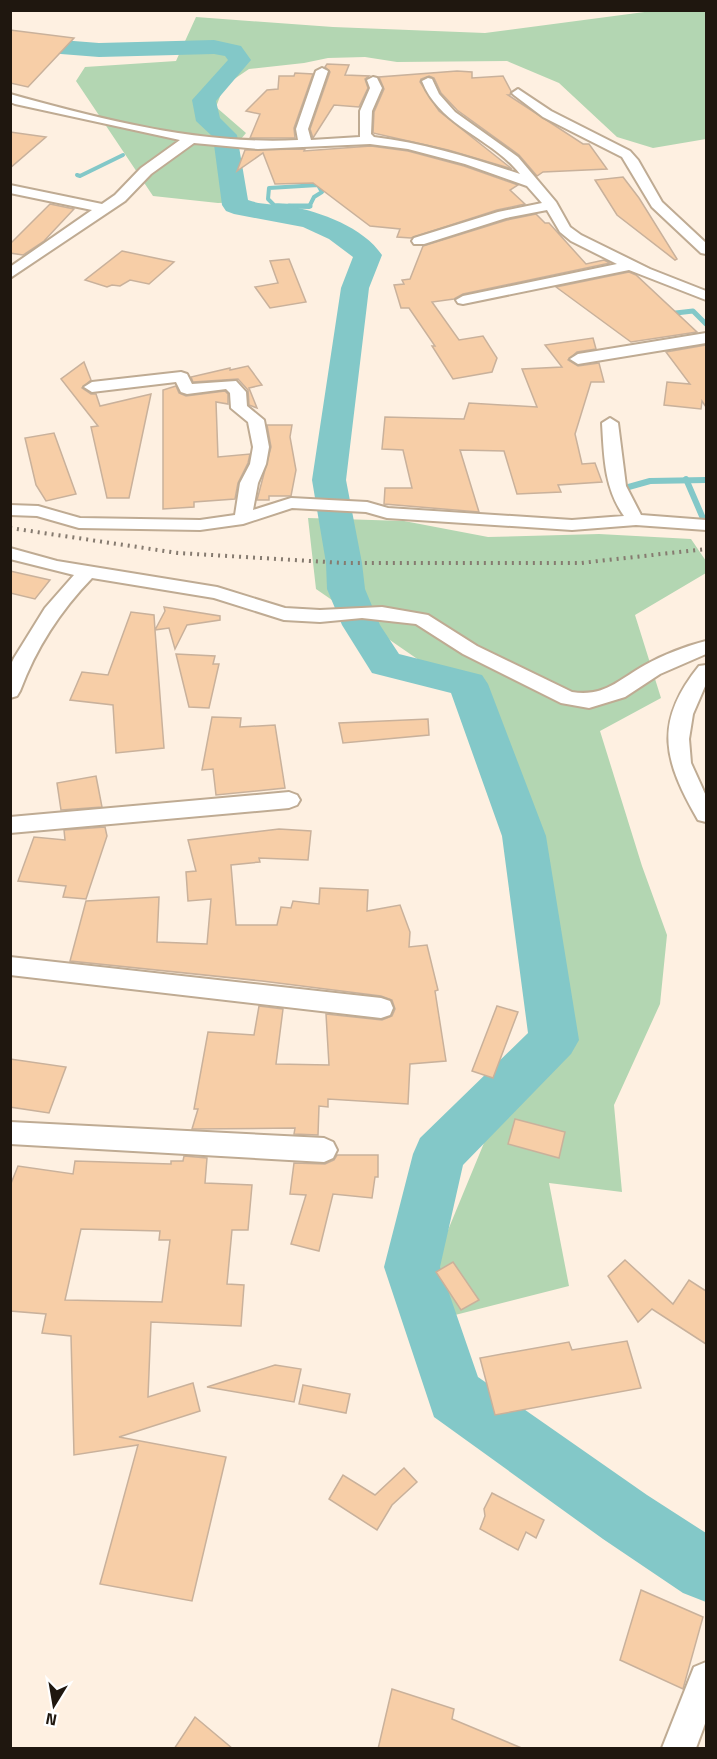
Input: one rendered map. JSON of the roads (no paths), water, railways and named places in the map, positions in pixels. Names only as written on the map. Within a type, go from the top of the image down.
[{"type":"street","points":[[305,142],[302,129],[322,71]]},
{"type":"street","points":[[370,140],[365,135],[366,111],[376,88],[373,80]]},
{"type":"street","points":[[428,81],[430,90],[444,107],[506,151],[517,162],[551,205],[560,222],[576,238],[631,265],[706,296]]},
{"type":"street","points":[[518,93],[547,114],[626,154],[632,160],[657,204],[706,250]]},
{"type":"street","points":[[14,101],[152,133],[192,138],[251,144],[370,140],[409,145],[469,161],[532,183]]},
{"type":"street","points":[[10,274],[16,265],[120,198],[162,158],[192,138]]},
{"type":"street","points":[[10,189],[103,208]]},
{"type":"street","points":[[419,241],[503,215],[551,205]]},
{"type":"street","points":[[462,300],[631,265]]},
{"type":"street","points":[[578,359],[706,338]]},
{"type":"street","points":[[92,387],[182,377],[187,389],[230,384],[238,392],[239,408],[256,420],[261,447],[258,464],[249,483],[243,519]]},
{"type":"street","points":[[610,423],[616,484],[625,506],[636,520]]},
{"type":"street","points":[[10,510],[38,511],[79,523],[200,525],[243,519],[291,503],[367,507],[387,513],[526,523],[572,525],[636,520],[706,525]]},
{"type":"street","points":[[10,553],[87,572],[217,593],[284,614],[320,616],[382,613],[421,620],[470,650],[568,698],[589,701],[618,692],[652,669],[706,647]]},
{"type":"street","points":[[10,691],[25,658],[48,618],[63,596],[87,572]]},
{"type":"street","points":[[706,671],[686,702],[679,734],[680,762],[706,814]]},
{"type":"street","points":[[10,825],[289,800]]},
{"type":"street","points":[[10,966],[381,1008]]},
{"type":"street","points":[[10,1133],[324,1150]]},
{"type":"street","points":[[679,1749],[706,1678]]},
{"type":"waterway","points":[[10,43],[99,50],[214,47],[233,51],[240,60],[204,100],[208,121],[225,135],[235,205],[313,221],[330,228],[368,255],[355,288],[329,480],[344,563],[346,589],[361,625],[386,664],[468,684],[524,836],[554,1040],[439,1154],[412,1267],[455,1396],[625,1517],[706,1570]]},
{"type":"waterway","points":[[77,175],[80,176],[123,155]]},
{"type":"waterway","points":[[292,206],[274,205],[268,199],[269,188],[318,185],[322,192],[314,197],[310,206]]},
{"type":"waterway","points":[[292,206],[310,206]]},
{"type":"waterway","points":[[292,206],[310,206]]},
{"type":"waterway","points":[[667,314],[693,311],[706,324]]},
{"type":"waterway","points":[[625,488],[650,481],[687,480]]},
{"type":"waterway","points":[[687,480],[705,523]]},
{"type":"waterway","points":[[687,480],[706,480]]},
{"type":"railway","points":[[10,528],[178,553],[344,563],[581,563],[706,549]]}]
